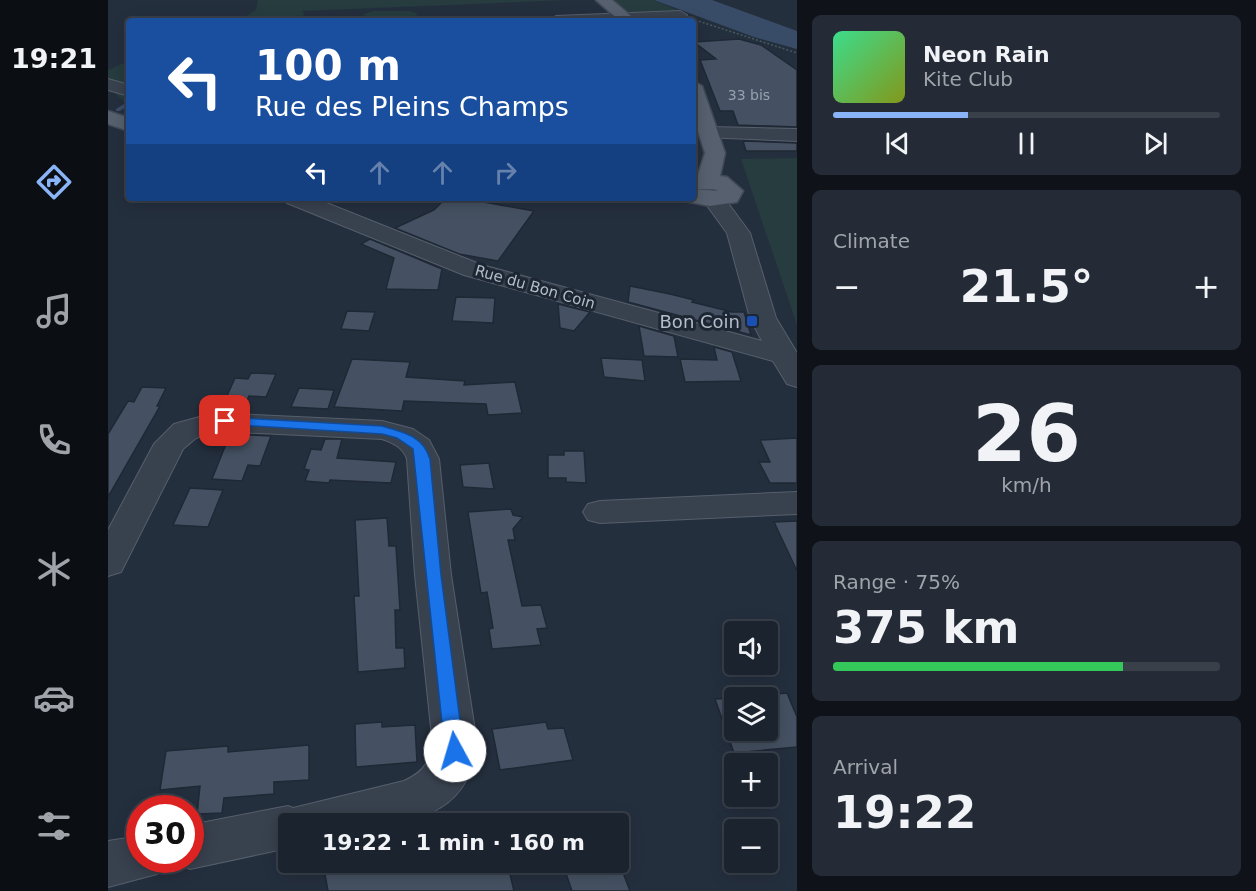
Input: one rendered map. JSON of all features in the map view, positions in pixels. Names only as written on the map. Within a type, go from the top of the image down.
[{"type":"main road","points":[[603,0],[626,18]]},
{"type":"main road","points":[[696,95],[715,157],[702,189]]},
{"type":"main road","points":[[108,117],[126,124]]},
{"type":"street","points":[[649,18],[681,15]]},
{"type":"street","points":[[108,84],[126,90]]},
{"type":"street","points":[[709,133],[797,135]]},
{"type":"street","points":[[702,189],[738,233],[763,318],[797,378]]},
{"type":"street","name":"Rue du Bon Coin","points":[[302,201],[473,270],[782,355]]},
{"type":"street","points":[[108,563],[170,444],[194,427],[225,421],[382,430],[401,435],[420,447],[433,575],[454,737],[453,763],[434,789],[410,801],[356,813]]},
{"type":"street","points":[[600,512],[797,503]]},
{"type":"street","points":[[204,844],[278,829]]},
{"type":"street","points":[[108,864],[126,861]]},
{"type":"path","points":[[681,15],[690,18]]},
{"type":"path","points":[[696,20],[797,53]]},
{"type":"green space","points":[[258,0],[568,0],[302,11],[303,18],[243,18],[256,10]]},
{"type":"green space","points":[[610,0],[653,0],[685,13],[630,17]]},
{"type":"green space","points":[[373,11],[409,11],[416,13],[418,18],[364,18],[364,14]]},
{"type":"green space","points":[[126,62],[126,103],[108,87],[108,70]]},
{"type":"green space","points":[[797,158],[797,325],[741,159]]},
{"type":"water","points":[[654,0],[712,0],[797,31],[797,49],[754,37]]},
{"type":"building","points":[[739,39],[761,45],[797,70],[797,127],[738,125],[733,111],[720,111],[700,60],[716,59],[696,42]]},
{"type":"building","points":[[743,141],[797,143],[797,151],[746,151]]},
{"type":"building","points":[[443,201],[478,201],[534,211],[498,261],[459,254],[395,228],[434,210]]},
{"type":"building","points":[[370,239],[442,269],[438,290],[386,289],[394,258],[361,244]]},
{"type":"building","points":[[630,286],[694,300],[692,302],[732,312],[744,312],[751,335],[628,302]]},
{"type":"building","points":[[456,297],[495,298],[493,323],[452,321]]},
{"type":"building","points":[[558,304],[590,312],[574,331],[560,328]]},
{"type":"building","points":[[347,311],[375,312],[369,331],[341,329]]},
{"type":"building","points":[[639,326],[674,336],[678,357],[644,356]]},
{"type":"building","points":[[714,347],[732,352],[741,381],[685,382],[680,359],[717,360]]},
{"type":"building","points":[[601,358],[642,360],[645,381],[604,377]]},
{"type":"building","points":[[352,359],[410,362],[406,377],[465,381],[464,385],[515,382],[522,413],[488,415],[486,404],[404,401],[402,411],[334,407]]},
{"type":"building","points":[[251,373],[276,374],[266,397],[249,396],[244,408],[222,407],[235,378],[248,379]]},
{"type":"building","points":[[142,387],[166,388],[157,406],[160,406],[108,497],[108,434],[128,401],[134,402]]},
{"type":"building","points":[[299,388],[334,390],[328,409],[291,407]]},
{"type":"building","points":[[230,434],[271,436],[260,466],[248,465],[242,481],[212,479]]},
{"type":"building","points":[[797,438],[797,483],[770,483],[759,462],[770,462],[760,440]]},
{"type":"building","points":[[325,439],[342,439],[337,458],[396,462],[391,483],[305,481],[309,470],[304,469],[311,449],[321,450]]},
{"type":"building","points":[[564,451],[584,451],[586,483],[566,482],[566,478],[548,478],[548,455],[564,455]]},
{"type":"building","points":[[489,463],[494,489],[463,487],[460,465]]},
{"type":"building","points":[[190,488],[223,490],[208,527],[173,525]]},
{"type":"building","points":[[511,509],[513,515],[523,517],[513,529],[515,540],[508,540],[522,606],[541,605],[547,628],[537,629],[541,645],[492,649],[489,629],[493,628],[487,592],[481,593],[468,512]]},
{"type":"building","points":[[387,518],[389,546],[396,546],[400,610],[395,610],[396,648],[404,648],[405,668],[358,672],[354,596],[359,596],[355,520]]},
{"type":"building","points":[[797,521],[797,571],[774,522]]},
{"type":"building","points":[[787,693],[797,717],[797,747],[734,753],[730,741],[778,741],[778,694]]},
{"type":"building","points":[[715,699],[724,699],[724,725]]},
{"type":"building","points":[[382,722],[382,727],[415,725],[417,762],[356,767],[355,724]]},
{"type":"building","points":[[546,722],[548,729],[564,728],[573,760],[500,770],[492,729]]},
{"type":"building","points":[[309,745],[309,780],[274,782],[274,794],[224,798],[222,813],[204,814],[204,795],[199,795],[200,786],[160,790],[166,751],[228,746],[228,752]]},
{"type":"building","points":[[325,873],[510,873],[514,891],[328,891]]},
{"type":"building","points":[[566,873],[623,873],[630,891],[572,891]]},
{"type":"waterway","points":[[118,110],[126,105]]},
{"type":"place","name":"Bon Coin","points":[[752,321]]},
{"type":"route","points":[[225,421],[382,430],[401,435],[420,447],[455,751]]}]
